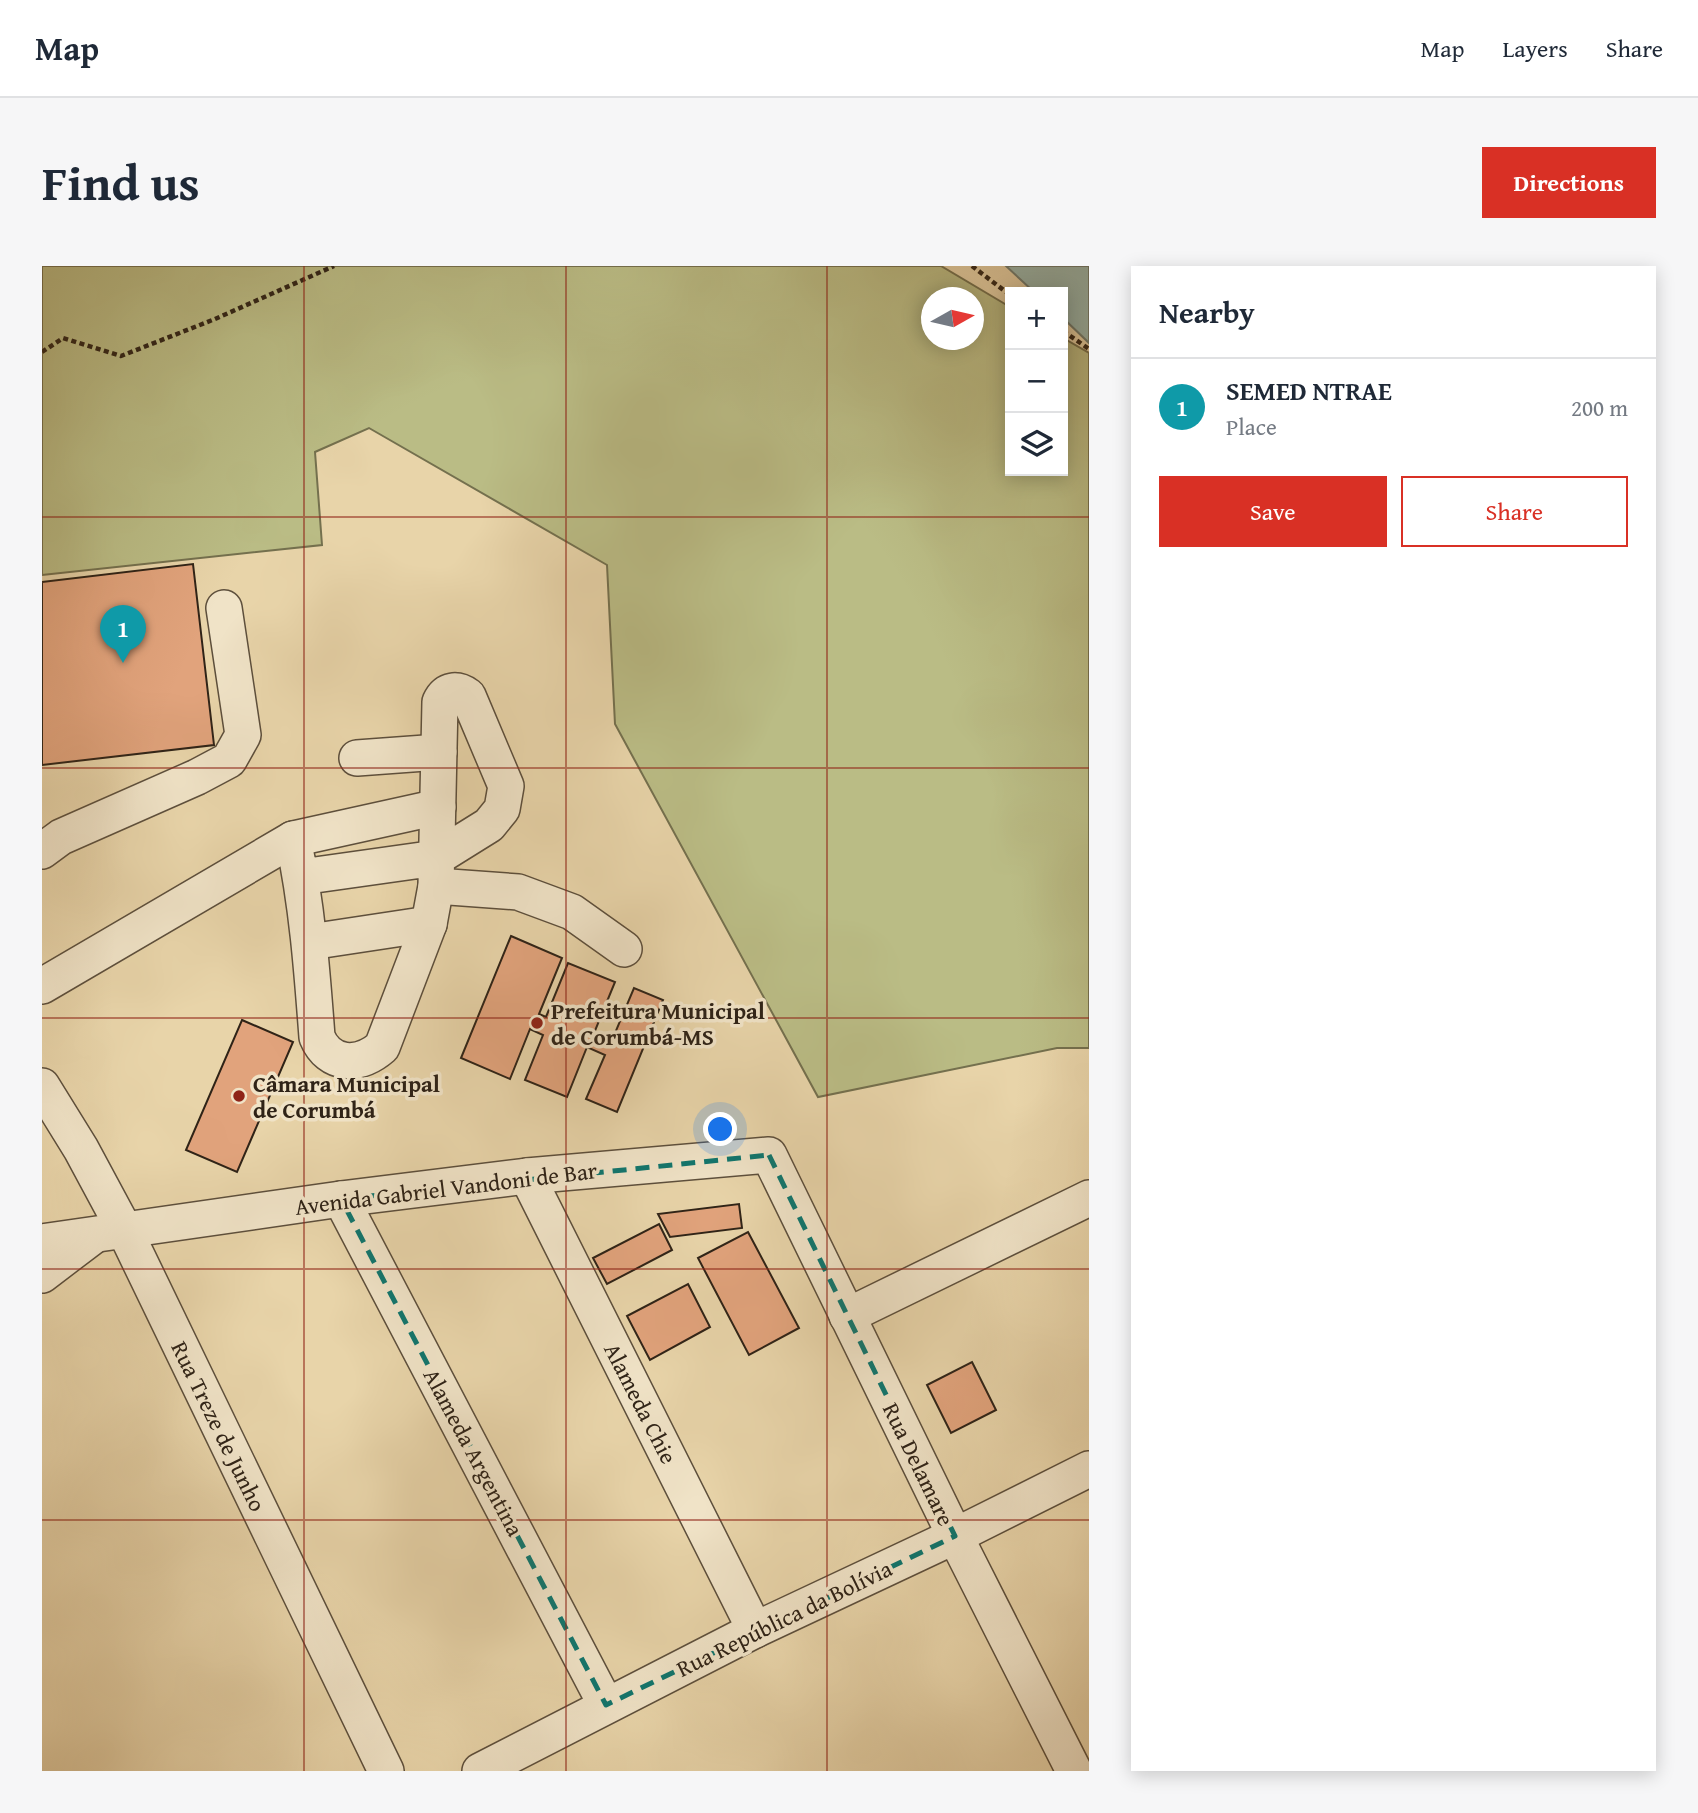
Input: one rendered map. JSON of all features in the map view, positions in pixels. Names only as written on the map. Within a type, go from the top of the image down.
[{"type":"street","points":[[42,851],[61,837],[197,777],[229,760],[243,735],[225,608]]},
{"type":"street","points":[[293,839],[310,942],[317,1037],[322,1048],[331,1057],[344,1060],[373,1055],[382,1047],[429,924],[436,872],[440,702],[443,695],[461,691],[468,696],[506,786],[502,809],[489,825],[436,872]]},
{"type":"street","points":[[357,758],[439,752]]},
{"type":"street","points":[[42,986],[293,839],[438,807]]},
{"type":"street","points":[[301,877],[436,872],[518,892],[572,912],[624,949]]},
{"type":"street","points":[[310,942],[429,924]]},
{"type":"street","name":"Rua Treze de Junho","points":[[42,1086],[81,1149],[109,1232],[386,1771]]},
{"type":"street","name":"Avenida Gabriel Vandoni de Bar","points":[[42,1242],[341,1199],[527,1176],[769,1155]]},
{"type":"street","name":"Rua Delamare","points":[[769,1155],[955,1536],[1074,1771]]},
{"type":"street","name":"Alameda Chie","points":[[527,1176],[755,1630]]},
{"type":"street","points":[[847,1316],[1089,1198]]},
{"type":"street","name":"Alameda Argentina","points":[[341,1199],[606,1705]]},
{"type":"street","points":[[42,1275],[109,1232]]},
{"type":"street","name":"Rua República da Bolívia","points":[[480,1771],[755,1630],[955,1536],[1089,1469]]},
{"type":"path","points":[[42,352],[63,338],[121,356],[215,319],[334,266]]},
{"type":"path","points":[[972,266],[1005,291]]},
{"type":"path","points":[[1068,334],[1089,349]]},
{"type":"highlighted area","points":[[769,1155],[955,1536],[606,1705],[341,1199]]},
{"type":"green space","points":[[42,266],[941,266],[976,287],[921,287],[921,350],[984,350],[984,292],[1005,304],[1005,476],[1068,476],[1068,341],[1089,353],[1089,1048],[1057,1048],[818,1097],[615,724],[607,565],[369,428],[315,452],[322,545],[42,575]]},
{"type":"water","points":[[1006,266],[1089,266],[1089,343],[1068,323],[1068,287],[1029,287]]},
{"type":"building","points":[[193,564],[214,745],[42,765],[42,582]]},
{"type":"building","name":"Prefeitura Municipal de Corumbá-MS","points":[[511,936],[562,958],[539,1014],[546,1017],[568,963],[615,982],[592,1038],[610,1045],[634,988],[663,1000],[617,1112],[586,1099],[605,1055],[587,1047],[567,1097],[525,1080],[543,1035],[530,1029],[510,1079],[461,1058]]},
{"type":"building","name":"Câmara Municipal de Corumbá","points":[[242,1020],[293,1042],[237,1172],[186,1150]]},
{"type":"building","points":[[739,1204],[742,1228],[670,1237],[658,1214]]},
{"type":"building","points":[[659,1224],[672,1250],[607,1284],[593,1258]]},
{"type":"building","points":[[748,1232],[799,1328],[749,1355],[698,1258]]},
{"type":"building","points":[[688,1284],[710,1327],[650,1360],[627,1316]]},
{"type":"building","points":[[972,1362],[996,1410],[951,1433],[927,1385]]},
{"type":"place","name":"SEMED NTRAE","points":[[123,663]]},
{"type":"place","name":"Prefeitura Municipal de Corumbá-MS","points":[[537,1023]]},
{"type":"place","name":"Câmara Municipal de Corumbá","points":[[239,1096]]}]
